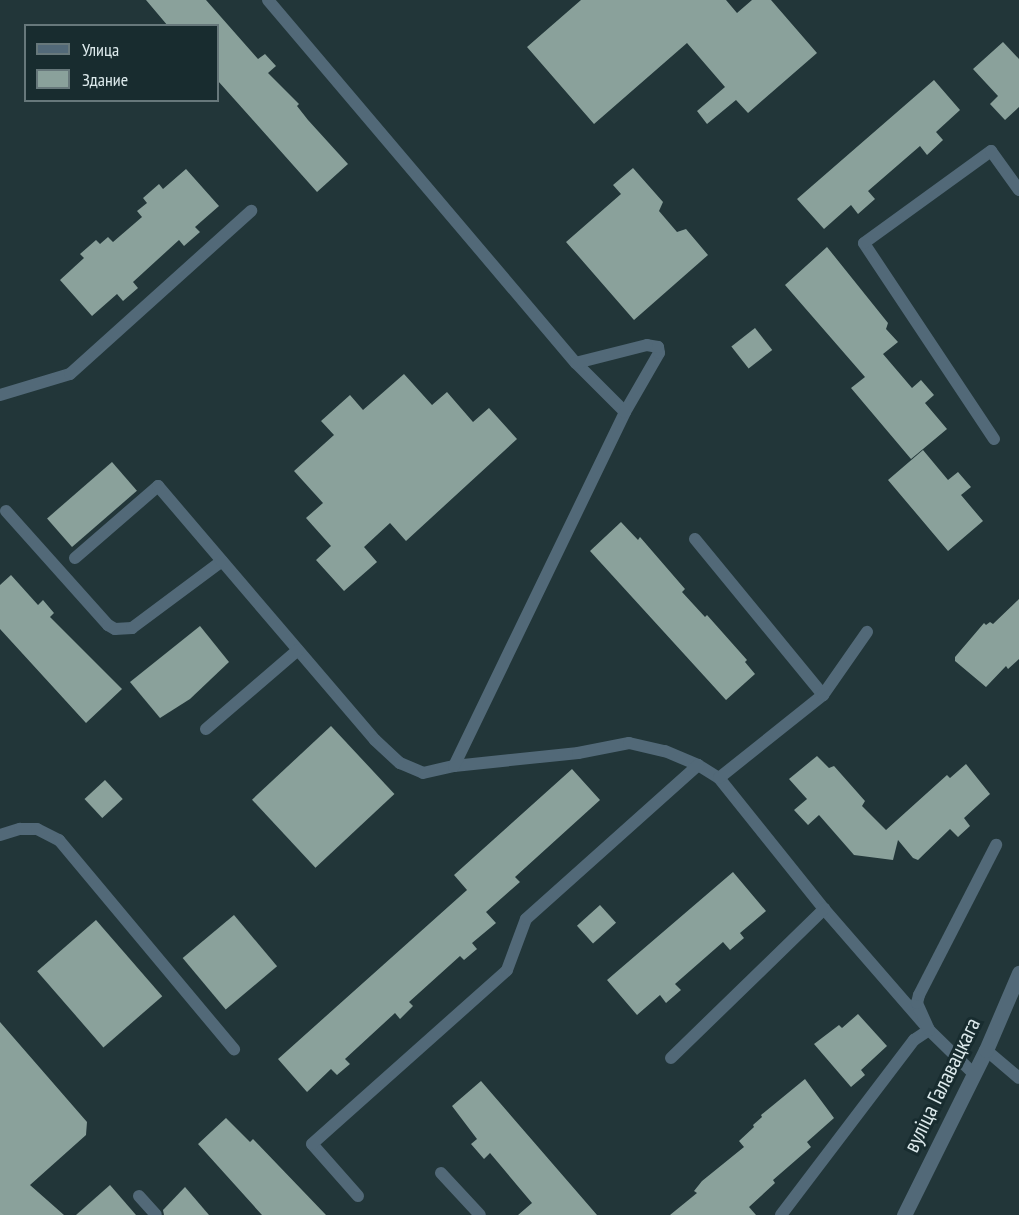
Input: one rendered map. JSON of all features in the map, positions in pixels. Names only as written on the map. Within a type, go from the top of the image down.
[{"type":"street","name":"вуліца Галавацкага","points":[[904,1215],[986,1050],[1019,973]]},
{"type":"lane","points":[[268,0],[576,363],[625,412]]},
{"type":"lane","points":[[994,439],[864,243],[991,151],[1019,190]]},
{"type":"lane","points":[[0,395],[70,374],[251,211]]},
{"type":"lane","points":[[454,766],[625,412],[658,359],[658,347],[647,345],[576,363]]},
{"type":"lane","points":[[75,558],[158,486],[375,740],[400,763],[423,773],[454,766],[578,753],[629,743],[665,751],[698,765],[719,778],[824,909],[929,1030],[974,1074]]},
{"type":"lane","points":[[6,511],[108,625],[115,629],[132,628],[222,561]]},
{"type":"lane","points":[[695,539],[823,695]]},
{"type":"lane","points":[[719,778],[823,695],[867,632]]},
{"type":"lane","points":[[206,729],[298,650]]},
{"type":"lane","points":[[358,1196],[312,1144],[507,970],[526,919],[698,765]]},
{"type":"lane","points":[[0,835],[21,829],[37,829],[59,840],[234,1049]]},
{"type":"lane","points":[[929,1030],[917,1003],[919,995],[996,844]]},
{"type":"lane","points":[[671,1058],[824,909]]},
{"type":"lane","points":[[782,1215],[914,1040],[929,1030]]},
{"type":"lane","points":[[986,1050],[1019,1077]]},
{"type":"lane","points":[[441,1173],[480,1215]]},
{"type":"lane","points":[[139,1196],[156,1215]]},
{"type":"building","points":[[146,0],[206,0],[258,59],[265,54],[276,66],[268,73],[299,104],[297,106],[308,120],[348,164],[317,192],[219,82],[219,24],[166,24]]},
{"type":"building","points":[[581,0],[726,0],[737,13],[752,0],[771,0],[817,53],[748,113],[736,100],[707,124],[697,111],[725,87],[687,43],[594,124],[527,47]]},
{"type":"building","points":[[1003,42],[1019,59],[1019,107],[1005,120],[990,104],[998,96],[973,69]]},
{"type":"building","points":[[934,80],[960,110],[936,132],[943,140],[927,155],[920,146],[868,191],[875,199],[858,214],[851,205],[824,229],[797,199]]},
{"type":"building","points":[[633,168],[663,202],[659,211],[677,232],[686,229],[708,255],[634,320],[566,242],[621,194],[613,185]]},
{"type":"building","points":[[186,169],[219,206],[195,227],[200,232],[184,246],[179,240],[133,282],[138,288],[123,301],[117,294],[92,316],[60,280],[84,258],[80,254],[96,240],[100,244],[108,237],[113,242],[142,217],[137,211],[147,203],[143,198],[159,184],[163,189]]},
{"type":"building","points":[[827,247],[888,323],[886,329],[898,342],[883,354],[912,388],[921,380],[934,395],[925,403],[947,429],[911,459],[851,388],[865,377],[785,285]]},
{"type":"building","points":[[755,328],[772,350],[749,369],[731,346]]},
{"type":"building","points":[[404,374],[432,405],[447,392],[473,422],[489,408],[517,439],[406,541],[390,523],[364,547],[377,562],[344,591],[316,560],[331,546],[306,518],[323,503],[294,471],[334,435],[321,421],[350,395],[363,410]]},
{"type":"building","points":[[923,450],[948,480],[958,472],[971,487],[961,495],[983,521],[948,551],[888,480]]},
{"type":"building","points":[[112,462],[137,491],[72,547],[47,518]]},
{"type":"building","points":[[621,522],[638,540],[640,537],[685,589],[682,592],[705,617],[707,615],[747,660],[745,662],[755,674],[726,700],[590,551]]},
{"type":"building","points":[[11,575],[38,605],[43,600],[54,613],[50,617],[122,689],[86,723],[0,629],[0,585]]},
{"type":"building","points":[[1019,599],[1019,659],[1008,669],[1006,666],[986,687],[955,661],[955,657],[984,623],[993,624]]},
{"type":"building","points":[[200,626],[229,662],[190,699],[160,718],[130,682]]},
{"type":"building","points":[[331,726],[394,794],[315,868],[252,800]]},
{"type":"building","points":[[817,756],[829,768],[834,766],[865,801],[862,806],[886,830],[947,775],[950,778],[966,764],[990,794],[964,818],[970,826],[958,837],[950,829],[918,860],[913,858],[898,840],[893,860],[854,855],[819,815],[808,825],[794,810],[807,799],[789,779]]},
{"type":"building","points":[[572,769],[600,800],[515,877],[520,882],[486,912],[496,923],[472,943],[477,949],[464,960],[460,956],[409,1002],[413,1006],[400,1019],[395,1013],[345,1059],[350,1064],[337,1075],[331,1069],[307,1092],[278,1059],[467,890],[454,875]]},
{"type":"building","points":[[105,780],[123,799],[102,818],[85,799]]},
{"type":"building","points":[[733,872],[766,911],[740,933],[744,938],[730,950],[723,942],[675,984],[681,990],[666,1003],[660,995],[637,1015],[607,980]]},
{"type":"building","points":[[600,905],[616,923],[593,944],[577,926]]},
{"type":"building","points":[[234,915],[277,966],[226,1009],[183,958]]},
{"type":"building","points":[[96,920],[162,996],[103,1047],[37,971]]},
{"type":"building","points":[[858,1014],[887,1046],[861,1070],[865,1075],[851,1087],[814,1044],[839,1025],[842,1028]]},
{"type":"building","points":[[0,1022],[87,1122],[86,1135],[30,1185],[64,1215],[0,1215]]},
{"type":"building","points":[[805,1079],[834,1118],[807,1142],[811,1147],[773,1180],[775,1183],[749,1207],[756,1215],[670,1215],[697,1193],[694,1191],[702,1181],[744,1147],[739,1141],[754,1127],[753,1125],[762,1117],[761,1115]]},
{"type":"building","points":[[481,1081],[597,1215],[518,1215],[532,1203],[490,1153],[484,1159],[471,1144],[477,1139],[452,1106]]},
{"type":"building","points":[[226,1118],[250,1142],[253,1139],[326,1215],[262,1215],[198,1144]]},
{"type":"building","points":[[110,1185],[136,1215],[76,1215]]},
{"type":"building","points":[[185,1187],[209,1215],[164,1215],[163,1210]]}]
